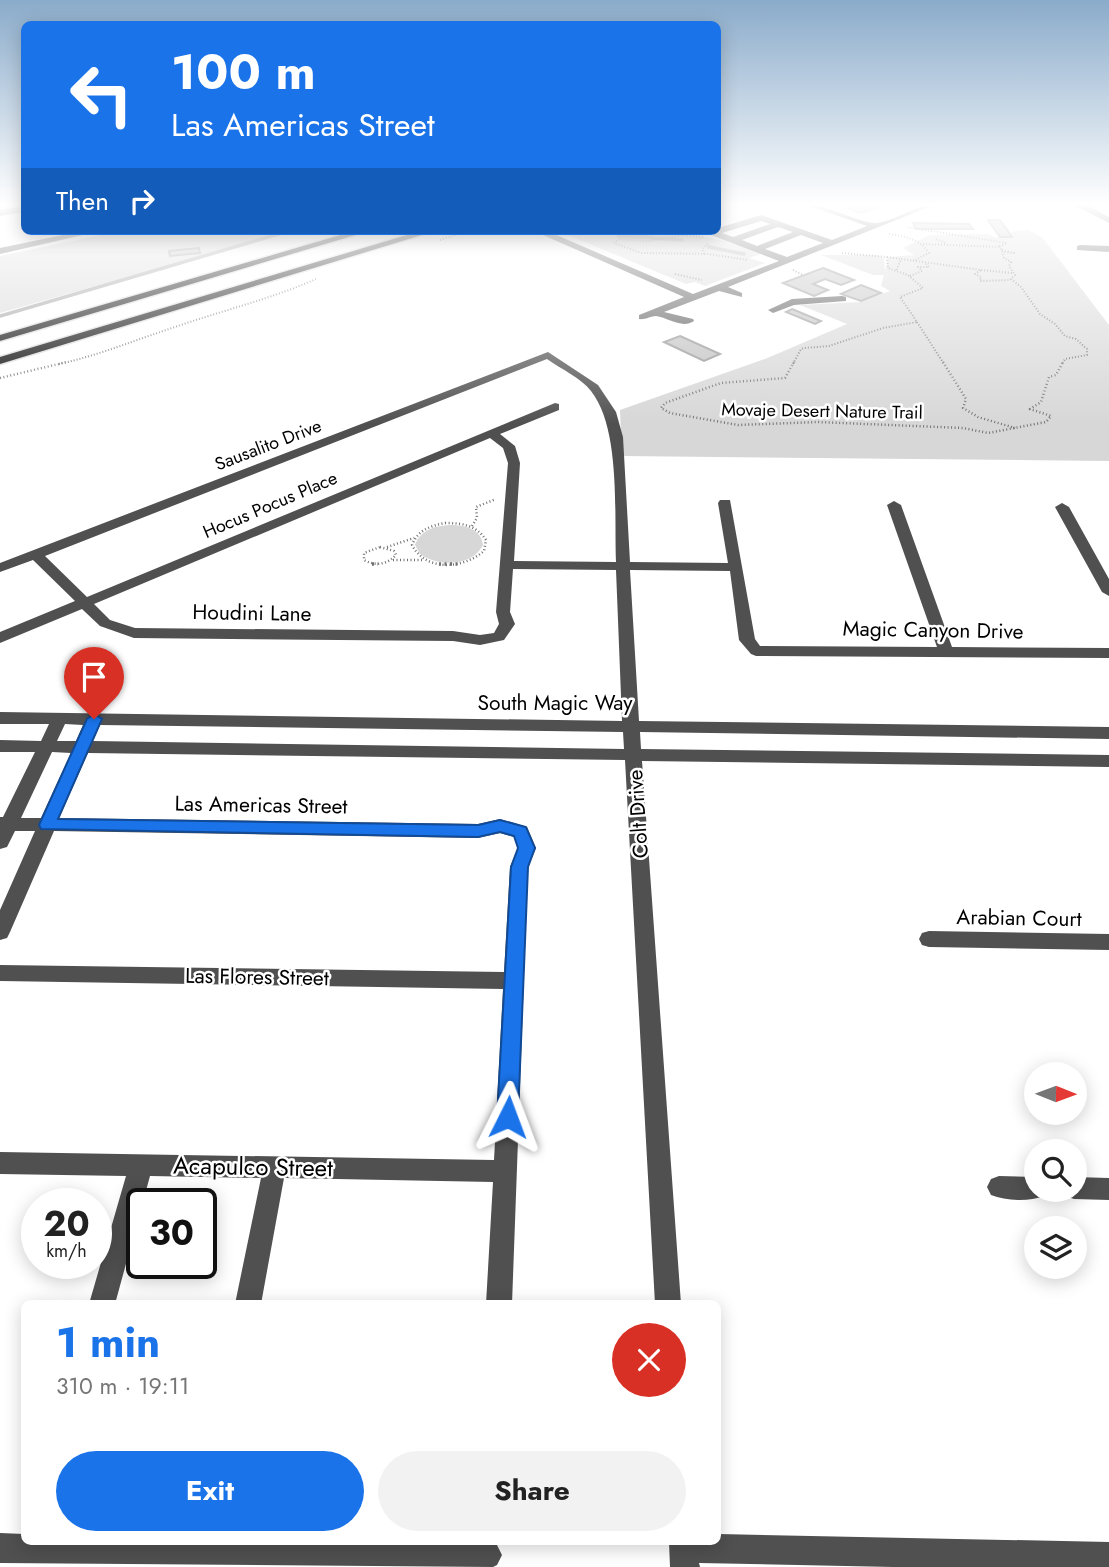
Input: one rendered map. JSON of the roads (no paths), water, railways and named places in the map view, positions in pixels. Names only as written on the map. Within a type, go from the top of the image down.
[{"type":"main road","points":[[0,338],[204,278]]},
{"type":"main road","points":[[0,361],[274,278]]},
{"type":"street","points":[[648,278],[692,297]]},
{"type":"street","points":[[643,317],[734,278]]},
{"type":"street","points":[[714,285],[738,295]]},
{"type":"street","points":[[773,310],[792,302],[842,299]]},
{"type":"street","points":[[656,312],[679,321],[689,321]]},
{"type":"street","name":"Sausalito Drive","points":[[0,568],[548,355]]},
{"type":"street","name":"Colt Drive","points":[[548,355],[594,387],[615,423],[621,466],[631,726],[668,1300]]},
{"type":"street","name":"Hocus Pocus Place","points":[[0,638],[555,407]]},
{"type":"street","points":[[491,433],[509,446],[514,457],[506,565],[736,567],[725,503]]},
{"type":"street","points":[[894,505],[946,651]]},
{"type":"street","points":[[1062,507],[1109,592]]},
{"type":"street","name":"Houdini Lane","points":[[35,554],[105,623],[134,633],[453,636],[480,640],[499,637],[507,624],[503,612],[506,565]]},
{"type":"street","name":"Magic Canyon Drive","points":[[736,567],[747,640],[756,651],[1109,653]]},
{"type":"street","name":"South Magic Way","points":[[0,718],[1109,733]]},
{"type":"street","points":[[0,842],[4,824],[60,718]]},
{"type":"street","points":[[0,932],[94,719]]},
{"type":"street","points":[[0,746],[1109,761]]},
{"type":"street","name":"Las Americas Street","points":[[4,824],[478,831],[500,826],[520,832],[527,848],[519,867],[513,981]]},
{"type":"street","name":"Arabian Court","points":[[929,939],[1109,942]]},
{"type":"street","name":"Las Flores Street","points":[[0,973],[513,981]]},
{"type":"street","points":[[499,1300],[513,981]]},
{"type":"street","name":"Acapulco Street","points":[[0,1163],[505,1171]]},
{"type":"street","points":[[103,1300],[141,1166]]},
{"type":"street","points":[[249,1300],[275,1167]]},
{"type":"street","points":[[999,1187],[1024,1188]]},
{"type":"street","points":[[1087,1188],[1109,1189]]},
{"type":"street","points":[[0,1548],[34,1545],[202,1547],[487,1555]]},
{"type":"street","points":[[684,1552],[1109,1557]]},
{"type":"waterway","points":[[0,316],[129,278]]}]
